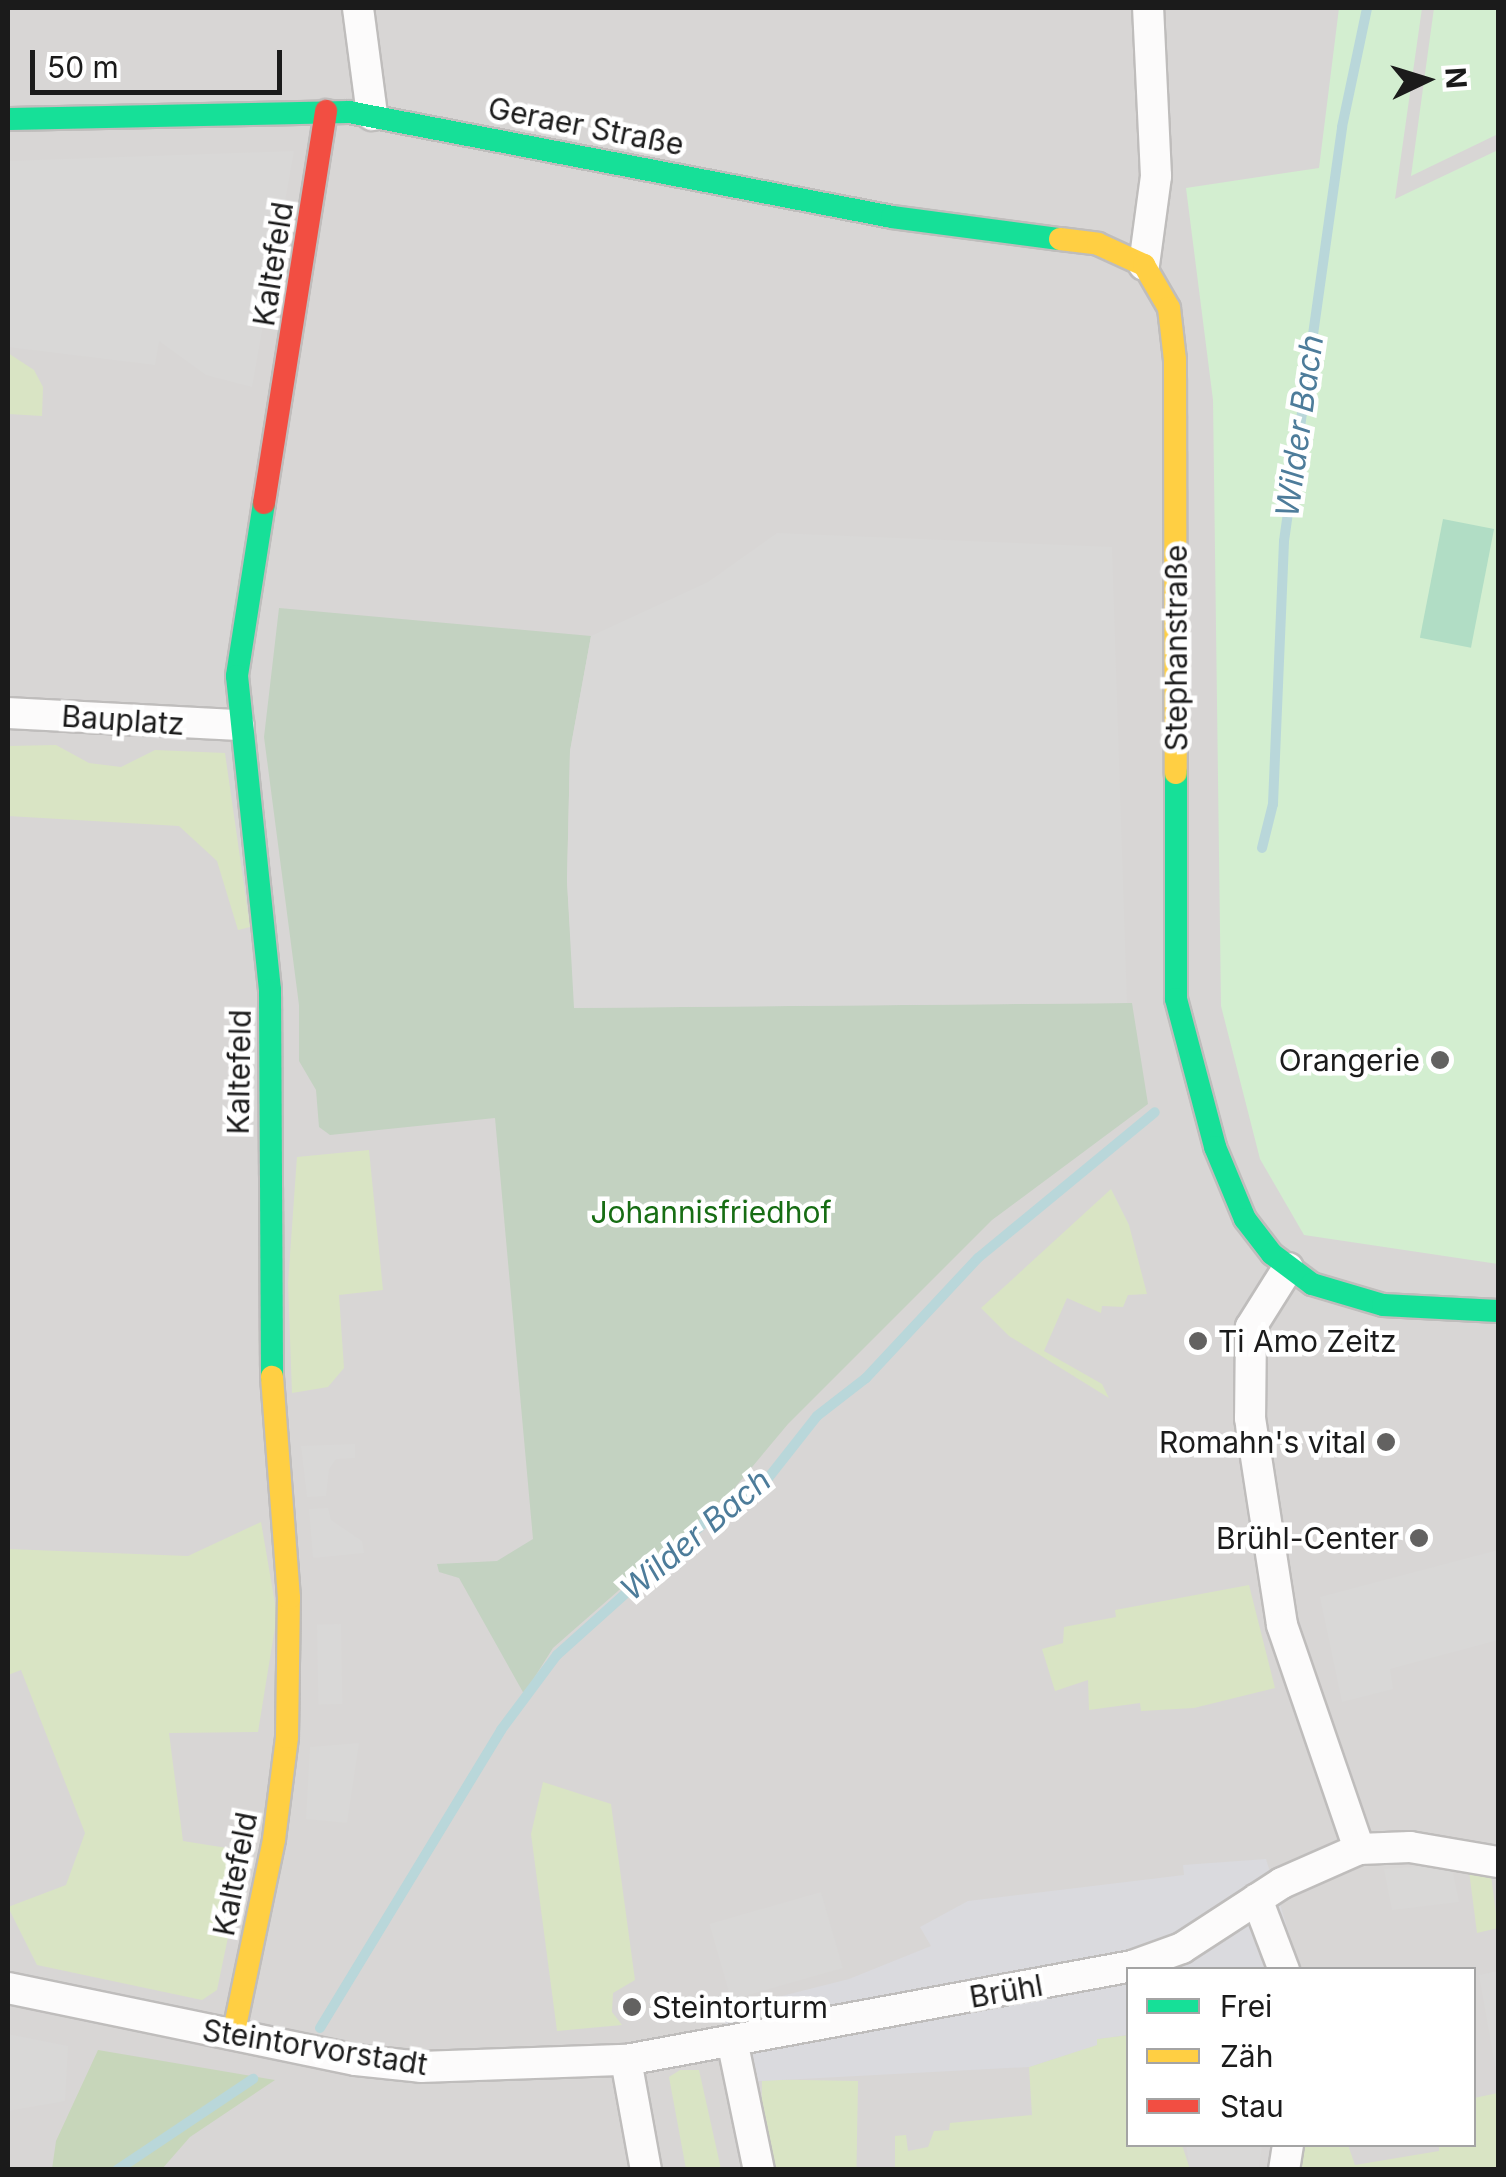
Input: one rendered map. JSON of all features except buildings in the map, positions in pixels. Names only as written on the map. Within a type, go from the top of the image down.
[{"type":"street","points":[[358,8],[372,115]]},
{"type":"street","points":[[1144,265],[1156,176],[1148,8]]},
{"type":"street","name":"Geraer Straße","points":[[8,119],[326,112],[372,115],[892,217],[1098,244],[1144,265]]},
{"type":"street","name":"Kaltefeld","points":[[242,2038],[288,1736],[289,1598],[271,1363],[270,990],[239,726],[237,676],[326,112]]},
{"type":"street","name":"Stephanstraße","points":[[1144,265],[1169,308],[1175,360],[1178,1017],[1232,1196],[1288,1268]]},
{"type":"street","name":"Bauplatz","points":[[8,713],[239,726]]},
{"type":"street","points":[[1359,1849],[1282,1625],[1250,1418],[1251,1327],[1288,1268],[1360,1302],[1498,1311]]},
{"type":"street","name":"Brühl","points":[[1127,1967],[1209,1934],[1257,1900],[1359,1849],[1410,1847],[1498,1862]]},
{"type":"street","points":[[1257,1900],[1283,1967]]},
{"type":"street","name":"Brühl","points":[[626,2060],[733,2045],[1126,1967]]},
{"type":"street","name":"Steintorvorstadt","points":[[8,1988],[330,2056],[421,2067],[626,2060]]},
{"type":"street","points":[[733,2045],[759,2170]]},
{"type":"street","points":[[626,2060],[646,2170]]},
{"type":"shaded area","points":[[8,8],[1498,8],[1498,2169],[8,2170]]},
{"type":"shaded area","points":[[294,151],[252,387],[206,375],[159,341],[155,365],[8,347],[8,161]]},
{"type":"shaded area","points":[[777,533],[1112,547],[1127,1003],[574,1008],[567,881],[570,751],[591,636],[708,582]]},
{"type":"shaded area","points":[[355,1444],[355,1458],[336,1459],[329,1469],[326,1496],[307,1497],[301,1446]]},
{"type":"shaded area","points":[[328,1508],[331,1520],[362,1541],[364,1553],[313,1558],[309,1509]]},
{"type":"shaded area","points":[[1498,1550],[1498,1640],[1390,1669],[1393,1689],[1342,1702],[1320,1597]]},
{"type":"shaded area","points":[[317,1624],[341,1624],[342,1704],[318,1704]]},
{"type":"shaded area","points":[[359,1743],[347,1823],[306,1819],[310,1747]]},
{"type":"shaded area","points":[[1266,1859],[1299,1967],[1126,1967],[1126,2035],[1097,2039],[1097,2045],[1029,2067],[741,2082],[722,2011],[849,1979],[931,1946],[920,1927],[968,1901],[1184,1875],[1183,1865]]},
{"type":"shaded area","points":[[1451,1864],[1459,1902],[1392,1910],[1384,1869]]},
{"type":"shaded area","points":[[821,1892],[843,1968],[731,2000],[709,1924]]},
{"type":"shaded area","points":[[1498,1971],[1498,2082],[1479,1975]]},
{"type":"shaded area","points":[[8,2034],[68,2046],[65,2101],[8,2111]]},
{"type":"shaded area","points":[[1186,2147],[1262,2147],[1259,2167],[1190,2169]]},
{"type":"green space","points":[[1339,8],[1422,8],[1395,199],[1498,150],[1498,1264],[1304,1235],[1260,1159],[1221,1006],[1213,400],[1186,188],[1319,168]]},
{"type":"green space","points":[[1434,8],[1498,8],[1498,134],[1411,176]]},
{"type":"green space","points":[[8,353],[34,370],[43,387],[42,416],[8,414]]},
{"type":"green space","points":[[1443,519],[1494,529],[1471,648],[1420,638]]},
{"type":"green space","name":"Johannisfriedhof","points":[[279,608],[591,636],[570,751],[567,881],[575,1008],[1132,1003],[1148,1104],[992,1220],[788,1424],[732,1491],[553,1648],[524,1694],[459,1578],[439,1572],[437,1564],[497,1561],[533,1539],[495,1118],[330,1135],[319,1127],[316,1090],[299,1061],[299,1005],[264,737]]},
{"type":"green space","points":[[56,745],[89,763],[121,767],[155,750],[225,753],[250,927],[238,930],[217,861],[179,826],[8,816],[8,746]]},
{"type":"green space","points":[[369,1150],[383,1290],[339,1295],[344,1368],[328,1387],[292,1393],[288,1283],[297,1157]]},
{"type":"green space","points":[[1111,1189],[1129,1225],[1147,1294],[1128,1295],[1123,1307],[1102,1306],[1101,1313],[1067,1298],[1044,1351],[1102,1384],[1109,1398],[1009,1336],[981,1308]]},
{"type":"green space","points":[[261,1522],[277,1615],[258,1732],[169,1733],[183,1841],[246,1851],[217,1990],[202,2000],[37,1965],[8,1907],[66,1885],[85,1833],[21,1670],[8,1675],[8,1549],[188,1556]]},
{"type":"green space","points":[[1249,1585],[1275,1688],[1194,1708],[1141,1711],[1140,1703],[1089,1710],[1088,1680],[1055,1691],[1042,1649],[1063,1643],[1064,1627],[1116,1617],[1115,1610]]},
{"type":"green space","points":[[543,1782],[611,1804],[635,1980],[613,1993],[612,2012],[622,2025],[557,2031],[531,1834]]},
{"type":"green space","points":[[1469,1871],[1491,1876],[1498,1928],[1477,1933]]},
{"type":"green space","points":[[1126,2035],[1126,2147],[1183,2147],[1190,2169],[895,2169],[895,2136],[906,2135],[908,2151],[928,2147],[934,2131],[949,2130],[950,2123],[1032,2115],[1029,2067],[1096,2045],[1097,2039]]},
{"type":"green space","points":[[98,2050],[275,2080],[190,2137],[162,2169],[52,2169],[56,2141]]},
{"type":"green space","points":[[680,2070],[699,2070],[721,2169],[686,2169],[669,2077]]},
{"type":"green space","points":[[762,2079],[858,2081],[856,2169],[760,2167]]},
{"type":"green space","points":[[1498,2093],[1498,2169],[1293,2170],[1298,2147],[1349,2147],[1355,2165],[1439,2151],[1439,2147],[1476,2147],[1476,2098]]},
{"type":"waterway","name":"Wilder Bach","points":[[1262,848],[1273,804],[1284,541],[1342,127],[1367,8]]},
{"type":"waterway","name":"Wilder Bach","points":[[320,2028],[501,1730],[557,1655],[711,1517],[758,1491],[817,1416],[866,1378],[978,1258],[1155,1112]]},
{"type":"waterway","name":"Wilder Bach","points":[[117,2170],[253,2079]]},
{"type":"traffic: fast","points":[[8,119],[349,112],[892,217],[1060,239]]},
{"type":"traffic: fast","points":[[264,503],[237,676],[270,990],[272,1377]]},
{"type":"traffic: fast","points":[[1176,773],[1176,999],[1215,1147],[1245,1219],[1272,1254],[1312,1284],[1383,1305],[1498,1311]]},
{"type":"traffic: slow","points":[[1060,239],[1098,244],[1144,265],[1169,308],[1175,360],[1176,773]]},
{"type":"traffic: slow","points":[[233,2036],[274,1839],[287,1737],[289,1598],[272,1377]]},
{"type":"traffic: jam","points":[[264,503],[326,111]]},
{"type":"place","name":"Orangerie","points":[[1440,1060]]},
{"type":"place","name":"Ti Amo Zeitz","points":[[1198,1341]]},
{"type":"place","name":"Romahn's vital","points":[[1386,1442]]},
{"type":"place","name":"Brühl-Center","points":[[1419,1538]]},
{"type":"place","name":"Steintorturm","points":[[632,2007]]}]
